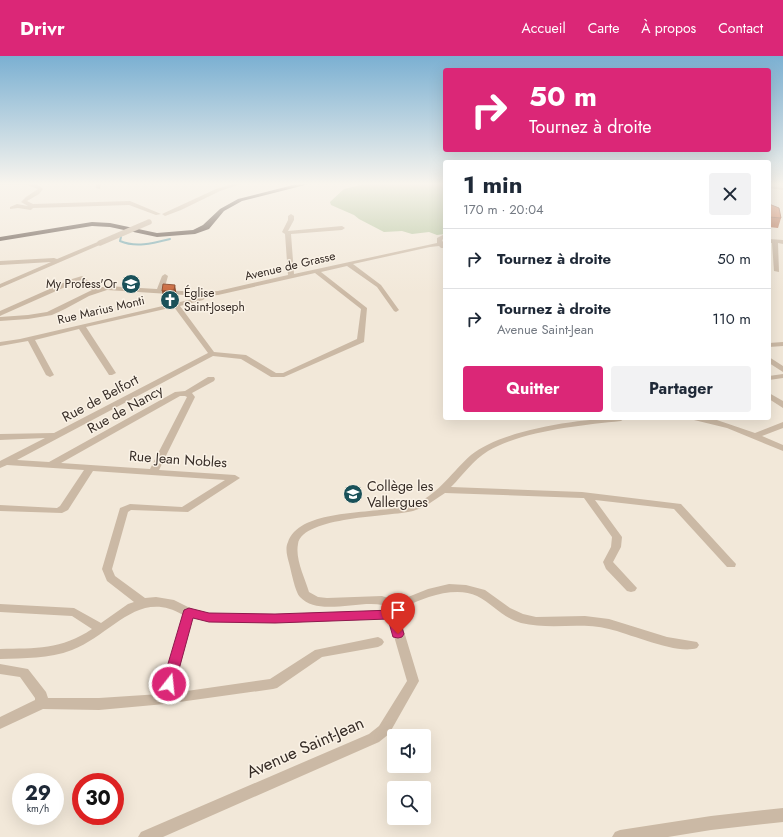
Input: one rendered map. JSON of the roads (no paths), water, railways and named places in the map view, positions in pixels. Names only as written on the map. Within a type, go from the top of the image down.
[{"type":"highway","points":[[0,238],[97,221],[119,222],[158,232],[181,232],[201,225],[206,219]]},
{"type":"highway","points":[[0,238],[92,224],[114,225],[157,235],[183,234],[206,227],[213,219]]},
{"type":"street","points":[[0,286],[153,219]]},
{"type":"street","points":[[291,219],[285,232],[288,233],[291,277]]},
{"type":"street","points":[[288,233],[342,228]]},
{"type":"street","points":[[442,244],[439,239],[443,237]]},
{"type":"street","points":[[780,272],[772,241],[783,242]]},
{"type":"street","name":"Avenue de Grasse","points":[[0,319],[28,317],[49,313],[96,290],[107,288],[205,294],[232,291],[442,244]]},
{"type":"street","points":[[0,263],[62,259]]},
{"type":"street","points":[[349,264],[379,286],[396,310]]},
{"type":"street","points":[[176,305],[212,354],[243,357],[274,375],[284,375],[360,340],[364,308],[317,272]]},
{"type":"street","points":[[160,291],[165,276]]},
{"type":"street","points":[[0,314],[78,279],[82,278],[86,280],[96,290]]},
{"type":"street","name":"Rue Marius Monti","points":[[0,344],[198,300],[205,294]]},
{"type":"street","points":[[81,326],[112,373]]},
{"type":"street","points":[[30,338],[50,375]]},
{"type":"street","points":[[771,345],[783,344]]},
{"type":"street","name":"Rue de Belfort","points":[[3,463],[212,354]]},
{"type":"street","points":[[771,361],[783,370]]},
{"type":"street","points":[[771,378],[783,376]]},
{"type":"street","name":"Rue de Nancy","points":[[52,464],[178,394],[187,393],[211,379]]},
{"type":"street","points":[[153,472],[191,397],[187,393]]},
{"type":"street","points":[[771,396],[783,405]]},
{"type":"street","points":[[395,610],[393,602],[383,600],[329,603],[316,601],[304,594],[293,558],[293,542],[302,530],[321,521],[344,516],[409,509],[422,506],[443,490],[471,461],[484,450],[518,436],[598,420]]},
{"type":"street","points":[[710,420],[783,448]]},
{"type":"street","points":[[754,436],[783,425]]},
{"type":"street","points":[[0,437],[50,435],[54,437]]},
{"type":"street","name":"Rue Jean Nobles","points":[[3,463],[52,464],[235,478],[184,510],[130,507],[124,510],[107,569],[111,578],[143,603]]},
{"type":"street","points":[[0,508],[58,511],[64,508],[90,468]]},
{"type":"street","points":[[443,490],[474,490],[588,496],[677,506],[731,564]]},
{"type":"street","points":[[588,496],[617,537],[616,547],[608,562],[631,588]]},
{"type":"street","points":[[0,654],[50,652],[68,647],[86,639],[132,607],[143,603],[156,601],[174,604],[189,613],[209,617],[275,619],[395,610],[428,594],[449,588],[466,589],[482,593],[506,611],[520,618],[536,621],[585,620],[603,623],[667,642],[693,645]]},
{"type":"street","points":[[0,608],[74,612],[100,628]]},
{"type":"street","name":"Avenue Saint-Jean","points":[[146,837],[374,738],[384,730],[413,681],[397,631],[395,610]]},
{"type":"street","points":[[165,699],[189,613]]},
{"type":"street","points":[[0,723],[42,703],[99,704],[165,699],[273,684],[318,653],[378,642]]},
{"type":"street","points":[[0,669],[24,673],[41,696],[42,703]]},
{"type":"street","points":[[620,837],[655,834],[711,822],[783,815]]},
{"type":"waterway","points":[[121,237],[120,241],[132,244],[151,243],[170,239]]},
{"type":"place","name":"My Profess'Or","points":[[131,284]]},
{"type":"place","name":"Église Saint-Joseph","points":[[170,300]]},
{"type":"place","name":"Collège les Vallergues","points":[[353,494]]}]
